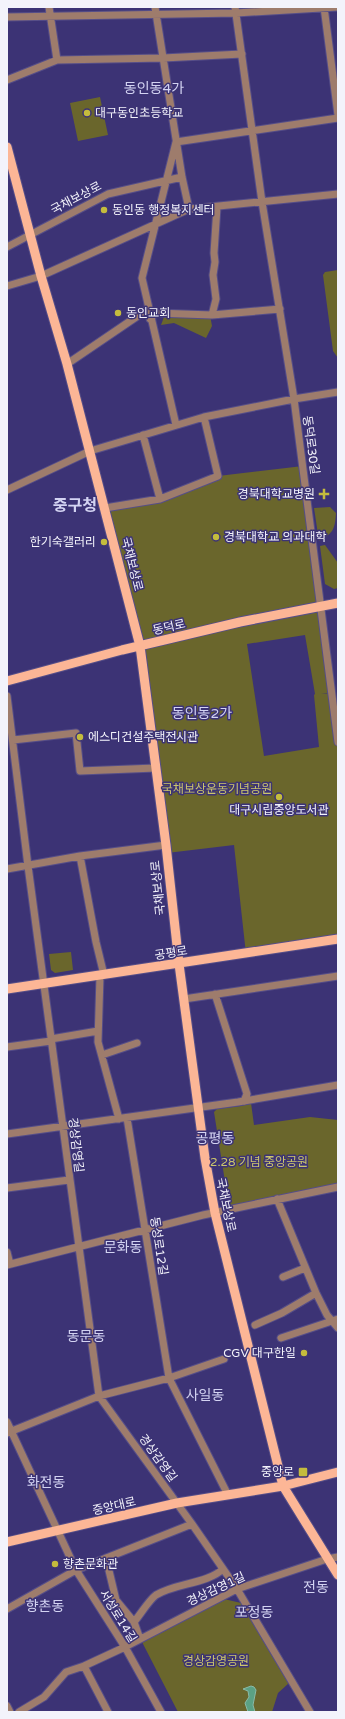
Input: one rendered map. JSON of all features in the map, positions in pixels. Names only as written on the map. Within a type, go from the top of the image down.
[{"type":"main road","name":"국채보상로","points":[[7,147],[41,276],[90,450],[140,646],[166,845],[179,964],[205,1158],[215,1213],[283,1486],[338,1575]]},
{"type":"main road","name":"동덕로","points":[[7,681],[140,646],[240,622],[338,603]]},
{"type":"main road","name":"공평로","points":[[7,989],[102,976],[338,939]]},
{"type":"main road","name":"중앙대로","points":[[7,1542],[177,1503],[283,1486],[338,1472]]},
{"type":"street","points":[[49,7],[49,16],[57,60]]},
{"type":"street","points":[[7,17],[156,11],[338,7]]},
{"type":"street","points":[[324,8],[338,115]]},
{"type":"street","name":"동덕로30길","points":[[236,10],[262,202],[294,399],[320,607],[336,707],[338,742]]},
{"type":"street","points":[[156,11],[182,178],[190,210]]},
{"type":"street","points":[[7,80],[57,60],[163,58],[242,54]]},
{"type":"street","points":[[176,142],[338,118]]},
{"type":"street","points":[[176,142],[142,278],[150,319],[176,425]]},
{"type":"street","name":"국채보상로","points":[[7,247],[31,236],[108,194],[182,178]]},
{"type":"street","points":[[7,286],[41,276],[190,210],[338,194]]},
{"type":"street","points":[[212,315],[216,299],[213,275],[215,262],[214,253],[217,206]]},
{"type":"street","points":[[150,319],[155,313],[212,315],[280,309]]},
{"type":"street","points":[[67,364],[145,312],[150,319]]},
{"type":"street","points":[[7,490],[90,450],[204,418],[294,399],[338,392]]},
{"type":"street","points":[[105,508],[160,499],[218,476],[204,418]]},
{"type":"street","points":[[143,435],[160,499]]},
{"type":"street","name":"경상감영길","points":[[7,696],[98,1396],[177,1503],[223,1569],[310,1712]]},
{"type":"street","points":[[13,740],[76,733],[80,771],[156,768]]},
{"type":"street","points":[[7,869],[80,856],[166,845]]},
{"type":"street","points":[[80,856],[102,976],[98,1042],[118,1119]]},
{"type":"street","points":[[184,999],[338,976]]},
{"type":"street","points":[[215,994],[246,1094],[244,1100]]},
{"type":"street","points":[[7,1047],[98,1031]]},
{"type":"street","points":[[102,1055],[137,1043]]},
{"type":"street","points":[[7,1134],[127,1118],[338,1086]]},
{"type":"street","name":"동성로12길","points":[[127,1118],[169,1378]]},
{"type":"street","points":[[7,1188],[69,1180]]},
{"type":"street","points":[[7,1252],[8,1264],[79,1247],[144,1229],[338,1186]]},
{"type":"street","points":[[277,1199],[316,1293],[327,1315],[335,1319],[338,1328]]},
{"type":"street","points":[[283,1278],[305,1268]]},
{"type":"street","points":[[256,1325],[282,1313],[316,1293]]},
{"type":"street","points":[[281,1338],[335,1319]]},
{"type":"street","points":[[9,1432],[98,1396],[169,1378],[224,1359]]},
{"type":"street","points":[[169,1378],[228,1495]]},
{"type":"street","name":"서성로14길","points":[[7,1422],[9,1432],[76,1570],[124,1647],[161,1712]]},
{"type":"street","points":[[7,1609],[76,1570],[192,1524]]},
{"type":"street","points":[[327,1558],[338,1557]]},
{"type":"street","points":[[106,1558],[116,1600],[134,1622],[140,1639]]},
{"type":"street","name":"경상감영1길","points":[[19,1712],[44,1697],[66,1672],[84,1666],[124,1647],[236,1589],[327,1558]]},
{"type":"street","points":[[134,1622],[155,1596],[184,1584],[217,1575],[223,1569]]},
{"type":"street","points":[[84,1666],[108,1712]]},
{"type":"street","points":[[7,1706],[10,1712]]},
{"type":"green space","points":[[100,97],[108,135],[78,141],[70,103]]},
{"type":"green space","points":[[338,270],[338,358],[333,351],[323,275],[325,272]]},
{"type":"green space","points":[[210,315],[212,326],[206,338],[174,323],[161,325],[164,317]]},
{"type":"green space","name":"국채보상운동기념공원","points":[[303,466],[332,692],[321,694],[333,693],[338,742],[338,939],[246,954],[234,845],[167,853],[140,646],[105,508],[160,499],[218,476]],"holes":[[[305,635],[315,694],[319,747],[264,756],[247,644]]]},
{"type":"green space","points":[[330,507],[336,513],[333,530],[319,541],[314,508]]},
{"type":"green space","points":[[325,545],[338,563],[338,588],[334,589],[325,584],[320,546]]},
{"type":"green space","points":[[71,952],[73,970],[55,973],[51,970],[49,954]]},
{"type":"green space","name":"2.28 기념 중앙공원","points":[[251,1103],[254,1125],[310,1117],[338,1120],[338,1184],[229,1207],[214,1112],[217,1109],[241,1106]]},
{"type":"green space","name":"경상감영공원","points":[[224,1599],[241,1603],[289,1683],[278,1693],[272,1712],[178,1712],[142,1642]]},
{"type":"shaded area","points":[[251,1686],[256,1690],[253,1705],[255,1712],[248,1712],[245,1703],[249,1697],[248,1691],[243,1689]]},
{"type":"place","name":"대구동인초등학교","points":[[87,113]]},
{"type":"place","name":"동인동 행정복지센터","points":[[104,210]]},
{"type":"place","name":"동인교회","points":[[118,313]]},
{"type":"place","name":"경북대학교병원","points":[[324,494]]},
{"type":"place","name":"경북대학교 의과대학","points":[[216,537]]},
{"type":"place","name":"한기숙갤러리","points":[[104,542]]},
{"type":"place","name":"에스디건설주택전시관","points":[[80,737]]},
{"type":"place","name":"대구시립중앙도서관","points":[[279,797]]},
{"type":"place","name":"CGV 대구한일","points":[[304,1353]]},
{"type":"place","name":"중앙로","points":[[303,1472]]},
{"type":"place","name":"향촌문화관","points":[[55,1564]]},
{"type":"district","name":"동인동4가","points":[[154,88]]},
{"type":"district","name":"중구청","points":[[75,505]]},
{"type":"district","name":"동인동2가","points":[[202,713]]},
{"type":"district","name":"공평동","points":[[215,1138]]},
{"type":"district","name":"문화동","points":[[123,1247]]},
{"type":"district","name":"동문동","points":[[86,1336]]},
{"type":"district","name":"사일동","points":[[205,1395]]},
{"type":"district","name":"화전동","points":[[46,1482]]},
{"type":"district","name":"전동","points":[[316,1587]]},
{"type":"district","name":"향촌동","points":[[45,1606]]},
{"type":"district","name":"포정동","points":[[254,1612]]}]
